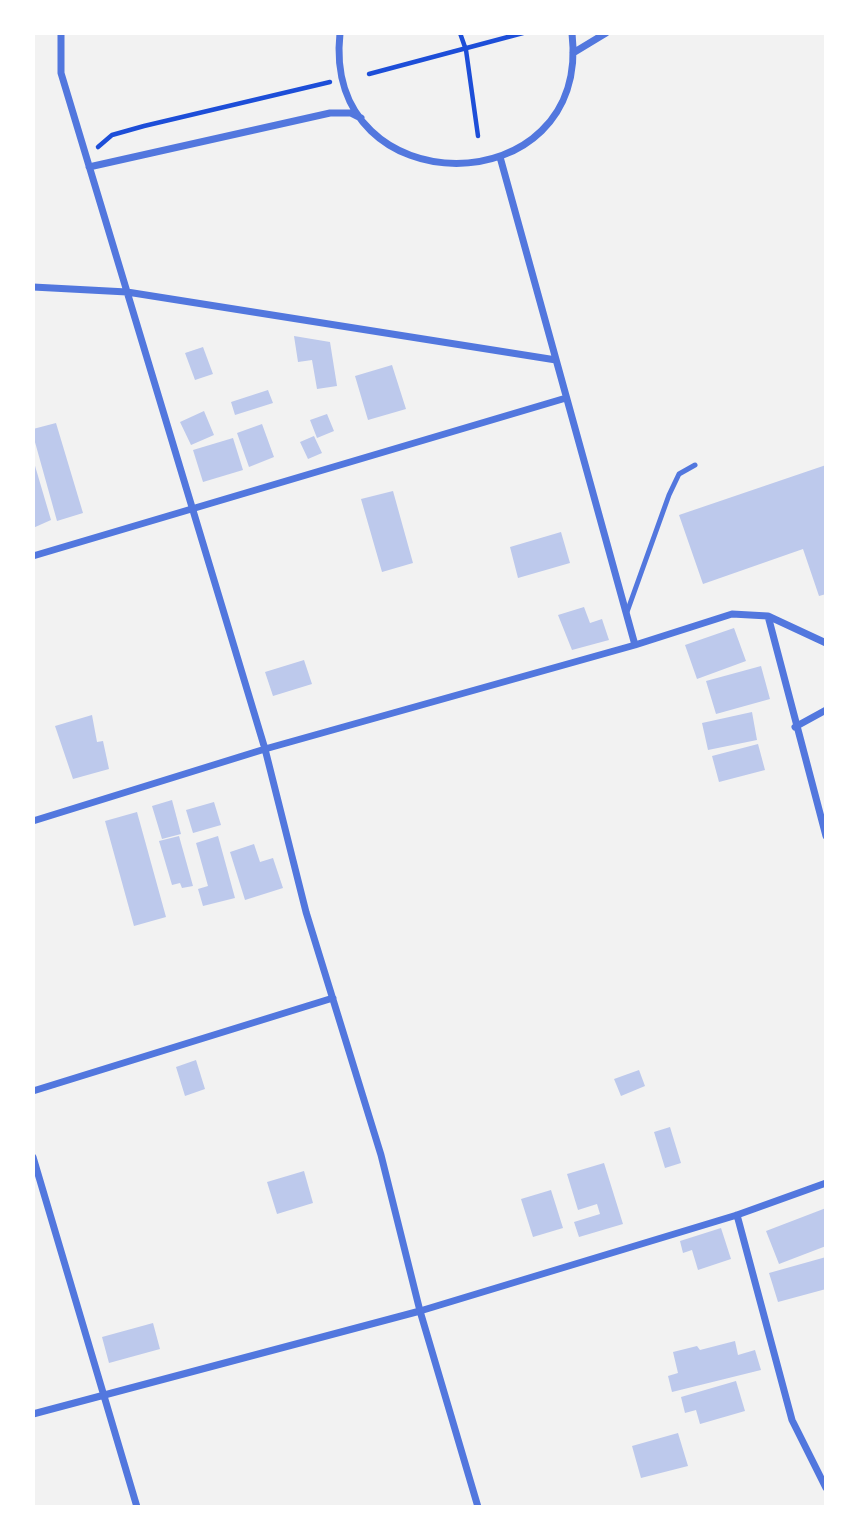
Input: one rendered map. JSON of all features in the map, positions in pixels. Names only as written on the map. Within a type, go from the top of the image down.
[{"type":"street","points":[[61,33],[61,73],[265,749],[306,912],[381,1155],[420,1311],[478,1507]]},
{"type":"street","points":[[340,33],[341,73],[349,96],[362,118],[393,147],[422,161],[465,165],[500,157],[523,145],[552,116],[565,93],[573,53],[572,33]]},
{"type":"street","points":[[573,53],[606,33]]},
{"type":"street","points":[[89,167],[330,113],[351,113],[362,118]]},
{"type":"street","points":[[500,157],[635,645]]},
{"type":"street","points":[[33,287],[127,292],[555,360]]},
{"type":"street","points":[[33,556],[566,398]]},
{"type":"street","points":[[33,821],[265,749],[635,645],[732,614],[768,616],[826,643]]},
{"type":"street","points":[[768,616],[795,727],[826,836]]},
{"type":"street","points":[[795,727],[826,710]]},
{"type":"street","points":[[33,1091],[333,998]]},
{"type":"street","points":[[33,1157],[105,1393],[136,1507]]},
{"type":"street","points":[[33,1414],[420,1311],[737,1215],[826,1183]]},
{"type":"street","points":[[737,1215],[792,1420],[810,1462],[826,1488]]},
{"type":"lane","points":[[626,614],[669,495],[679,474],[695,465]]},
{"type":"path","points":[[460,33],[466,50],[478,136]]},
{"type":"path","points":[[369,74],[523,33]]},
{"type":"path","points":[[89,167],[100,143],[112,135],[332,81]]},
{"type":"building","points":[[294,336],[330,342],[337,386],[317,389],[312,360],[298,362]]},
{"type":"building","points":[[203,347],[213,374],[195,380],[185,353]]},
{"type":"building","points":[[392,365],[406,409],[368,420],[355,376]]},
{"type":"building","points":[[268,390],[273,403],[235,415],[231,402]]},
{"type":"building","points":[[204,411],[214,435],[191,445],[180,422]]},
{"type":"building","points":[[327,414],[334,431],[317,438],[310,420]]},
{"type":"building","points":[[56,423],[83,513],[57,521],[33,435],[33,429]]},
{"type":"building","points":[[262,424],[274,457],[249,467],[237,433]]},
{"type":"building","points":[[314,436],[322,453],[308,459],[300,442]]},
{"type":"building","points":[[233,438],[243,470],[203,482],[193,450]]},
{"type":"building","points":[[33,459],[51,520],[33,528]]},
{"type":"building","points":[[826,465],[826,594],[819,596],[803,549],[703,584],[679,515]]},
{"type":"building","points":[[393,491],[413,563],[382,572],[361,499]]},
{"type":"building","points":[[561,532],[570,563],[518,578],[510,547]]},
{"type":"building","points":[[584,607],[590,623],[602,619],[609,640],[572,650],[558,615]]},
{"type":"building","points":[[734,628],[746,661],[697,679],[685,645]]},
{"type":"building","points":[[304,660],[312,684],[273,696],[265,672]]},
{"type":"building","points":[[761,666],[770,699],[716,714],[706,681]]},
{"type":"building","points":[[752,712],[757,740],[708,750],[702,723]]},
{"type":"building","points":[[92,715],[97,742],[103,741],[109,769],[73,779],[55,726]]},
{"type":"building","points":[[758,744],[765,770],[719,782],[712,756]]},
{"type":"building","points":[[172,800],[181,834],[162,839],[152,806]]},
{"type":"building","points":[[214,802],[221,825],[193,833],[186,810]]},
{"type":"building","points":[[137,812],[166,917],[134,926],[105,821]]},
{"type":"building","points":[[179,836],[193,886],[182,888],[180,883],[172,885],[159,841]]},
{"type":"building","points":[[218,836],[235,898],[203,906],[198,889],[208,886],[196,843]]},
{"type":"building","points":[[254,844],[260,862],[273,858],[283,888],[245,900],[230,852]]},
{"type":"building","points":[[196,1060],[205,1089],[185,1096],[176,1067]]},
{"type":"building","points":[[639,1070],[645,1086],[621,1096],[614,1079]]},
{"type":"building","points":[[670,1127],[681,1163],[665,1168],[654,1132]]},
{"type":"building","points":[[604,1163],[623,1224],[579,1237],[574,1222],[600,1214],[597,1204],[578,1210],[567,1174]]},
{"type":"building","points":[[304,1171],[313,1203],[277,1214],[267,1182]]},
{"type":"building","points":[[551,1190],[563,1228],[533,1237],[521,1199]]},
{"type":"building","points":[[826,1208],[826,1246],[779,1264],[766,1231]]},
{"type":"building","points":[[721,1228],[731,1259],[698,1270],[692,1250],[683,1253],[680,1241]]},
{"type":"building","points":[[826,1257],[826,1289],[778,1302],[769,1273]]},
{"type":"building","points":[[153,1323],[160,1349],[109,1363],[102,1337]]},
{"type":"building","points":[[735,1341],[738,1355],[755,1350],[761,1370],[672,1392],[668,1376],[678,1373],[673,1352],[697,1346],[700,1350]]},
{"type":"building","points":[[736,1381],[745,1411],[700,1424],[696,1410],[685,1413],[681,1397]]},
{"type":"building","points":[[678,1433],[688,1466],[641,1478],[632,1446]]}]
